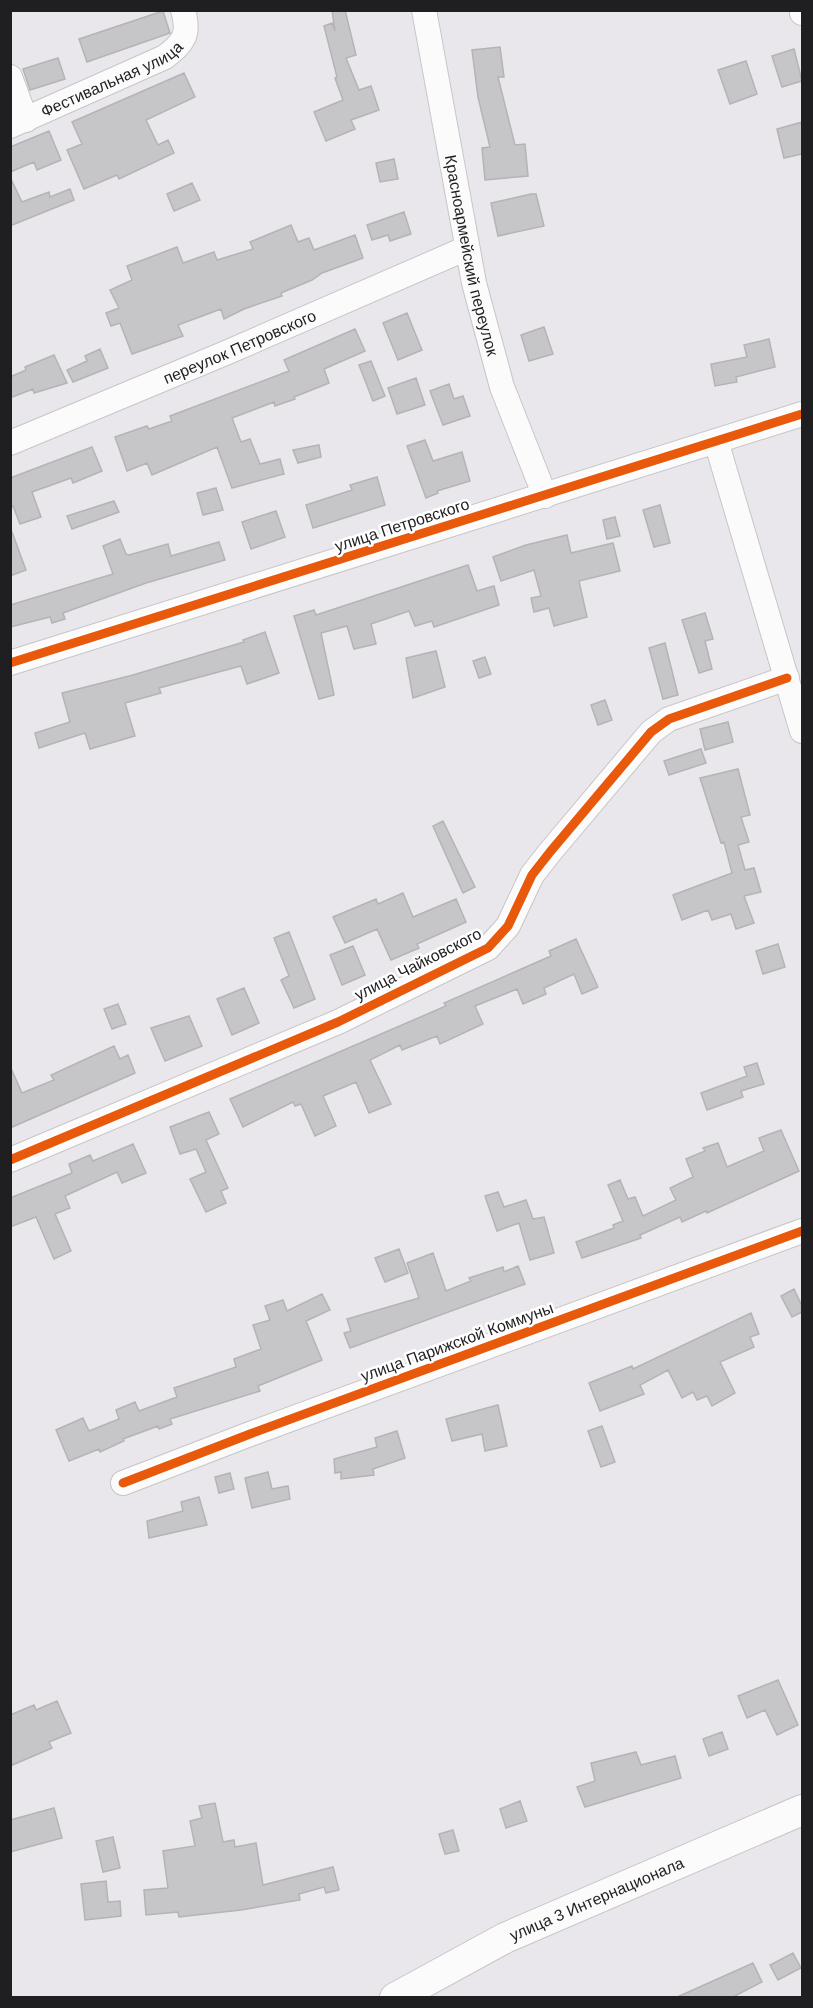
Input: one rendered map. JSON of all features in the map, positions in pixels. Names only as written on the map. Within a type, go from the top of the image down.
[{"type":"main road","name":"улица 3 Интернационала","points":[[395,1998],[505,1938],[802,1810]]},
{"type":"street","name":"Фестивальная улица","points":[[18,123],[165,57],[182,44],[187,25],[183,10]]},
{"type":"street","name":"Красноармейский переулок","points":[[424,10],[466,248],[502,387],[544,496]]},
{"type":"street","points":[[10,77],[18,123]]},
{"type":"street","name":"переулок Петровского","points":[[10,443],[228,352],[466,248]]},
{"type":"street","name":"улица Петровского","points":[[10,663],[802,414]]},
{"type":"street","points":[[716,441],[802,731]]},
{"type":"street","name":"улица Чайковского","points":[[10,1160],[338,1022],[488,948],[508,926],[532,875],[651,732],[669,719],[786,678]]},
{"type":"street","name":"улица Парижской Коммуны","points":[[123,1483],[802,1231]]},
{"type":"building","points":[[332,10],[345,10],[356,55],[346,58],[359,90],[371,86],[379,110],[351,120],[355,129],[326,141],[314,112],[343,100],[335,78],[337,77],[324,26],[332,23],[335,31]]},
{"type":"building","points":[[163,11],[170,33],[87,62],[79,39]]},
{"type":"building","points":[[500,47],[504,77],[498,77],[515,145],[525,144],[528,176],[485,180],[482,148],[490,147],[478,97],[472,50]]},
{"type":"building","points":[[794,49],[802,81],[782,87],[772,56]]},
{"type":"building","points":[[58,58],[65,79],[30,90],[23,69]]},
{"type":"building","points":[[746,61],[757,94],[730,104],[718,70]]},
{"type":"building","points":[[184,73],[195,97],[146,120],[158,145],[168,140],[174,153],[119,179],[117,175],[84,189],[67,150],[82,144],[72,122]]},
{"type":"building","points":[[802,122],[802,154],[784,158],[777,129]]},
{"type":"building","points":[[49,131],[61,160],[37,170],[34,162],[10,172],[10,147]]},
{"type":"building","points":[[394,159],[398,179],[380,182],[376,163]]},
{"type":"building","points":[[10,177],[22,202],[49,192],[50,197],[70,189],[74,200],[10,226]]},
{"type":"building","points":[[192,183],[200,200],[174,211],[167,194]]},
{"type":"building","points":[[536,194],[544,226],[498,236],[491,203]]},
{"type":"building","points":[[404,212],[411,234],[390,241],[388,235],[372,240],[367,225]]},
{"type":"building","points":[[291,225],[298,242],[309,238],[314,250],[355,235],[363,258],[322,273],[312,280],[281,293],[282,296],[244,309],[224,319],[221,309],[178,325],[183,336],[132,354],[120,323],[111,326],[106,313],[119,308],[110,290],[132,280],[127,266],[177,247],[183,263],[214,252],[217,260],[253,249],[250,242]]},
{"type":"building","points":[[407,313],[422,350],[398,360],[383,323]]},
{"type":"building","points":[[544,327],[553,354],[529,361],[521,335]]},
{"type":"building","points":[[355,329],[365,351],[324,369],[329,383],[294,397],[295,399],[275,406],[274,402],[232,418],[241,442],[250,439],[260,464],[280,459],[284,474],[232,488],[217,447],[152,475],[147,463],[127,471],[115,437],[147,426],[149,429],[172,421],[170,416],[289,371],[284,360]]},
{"type":"building","points":[[769,339],[775,367],[736,377],[737,382],[715,386],[711,364],[747,357],[744,345]]},
{"type":"building","points":[[100,349],[108,368],[73,382],[67,370],[87,361],[85,356]]},
{"type":"building","points":[[54,355],[67,383],[34,393],[33,389],[10,398],[10,377],[26,370],[25,367]]},
{"type":"building","points":[[371,361],[385,396],[373,401],[359,365]]},
{"type":"building","points":[[416,378],[425,405],[397,414],[388,388]]},
{"type":"building","points":[[449,384],[454,399],[463,396],[470,416],[443,425],[430,391]]},
{"type":"building","points":[[425,440],[433,461],[462,452],[470,481],[437,491],[438,493],[426,498],[407,446]]},
{"type":"building","points":[[319,445],[321,457],[298,463],[293,450]]},
{"type":"building","points":[[92,447],[102,471],[73,483],[71,478],[32,492],[41,517],[20,524],[13,506],[10,508],[10,478]]},
{"type":"building","points":[[377,477],[385,505],[313,528],[306,505],[352,490],[350,485]]},
{"type":"building","points":[[216,488],[223,510],[203,515],[197,493]]},
{"type":"building","points":[[114,501],[119,512],[72,529],[67,516]]},
{"type":"building","points":[[660,505],[670,543],[654,547],[643,510]]},
{"type":"building","points":[[276,511],[285,537],[251,549],[242,522]]},
{"type":"building","points":[[615,517],[620,536],[607,539],[603,520]]},
{"type":"building","points":[[12,532],[26,570],[10,576],[10,533]]},
{"type":"building","points":[[567,535],[571,553],[613,543],[620,571],[579,581],[587,617],[554,626],[549,608],[534,612],[531,598],[541,596],[534,570],[501,581],[493,557],[526,545]]},
{"type":"building","points":[[120,539],[126,554],[129,555],[168,544],[171,556],[219,542],[225,560],[146,583],[63,613],[65,619],[52,623],[50,617],[10,627],[10,605],[113,574],[103,546]]},
{"type":"building","points":[[468,565],[477,591],[494,586],[499,605],[434,627],[432,621],[415,626],[409,611],[371,624],[376,644],[354,649],[347,626],[321,633],[334,695],[319,699],[294,616],[314,610],[316,615]]},
{"type":"building","points":[[705,613],[713,639],[705,641],[712,669],[699,673],[682,620]]},
{"type":"building","points":[[265,632],[279,673],[247,684],[241,666],[159,688],[161,693],[125,703],[135,736],[90,749],[85,733],[39,748],[35,733],[70,722],[62,693],[133,675],[244,642],[243,640]]},
{"type":"building","points":[[665,643],[678,695],[663,699],[649,648]]},
{"type":"building","points":[[436,651],[445,687],[413,698],[406,658]]},
{"type":"building","points":[[485,657],[491,674],[479,678],[473,661]]},
{"type":"building","points":[[605,700],[612,720],[598,725],[591,705]]},
{"type":"building","points":[[728,722],[733,742],[705,750],[700,729]]},
{"type":"building","points":[[701,749],[706,763],[669,775],[664,761]]},
{"type":"building","points":[[738,769],[750,815],[741,817],[749,842],[738,845],[745,870],[754,868],[761,892],[744,896],[754,923],[736,929],[731,914],[712,920],[708,910],[682,920],[673,895],[732,873],[724,842],[721,843],[700,778]]},
{"type":"building","points":[[443,821],[475,887],[463,893],[433,826]]},
{"type":"building","points":[[403,893],[413,917],[456,899],[466,922],[417,944],[419,948],[391,960],[377,929],[345,943],[333,917],[376,899],[378,904]]},
{"type":"building","points":[[289,932],[315,999],[294,1008],[281,980],[289,976],[274,938]]},
{"type":"building","points":[[576,939],[598,987],[582,994],[574,974],[544,988],[546,994],[523,1004],[517,989],[475,1006],[483,1024],[440,1044],[437,1036],[402,1050],[400,1045],[370,1060],[391,1104],[369,1113],[356,1082],[323,1096],[336,1126],[315,1136],[301,1104],[295,1106],[293,1102],[243,1127],[230,1099],[446,1006],[444,1003],[551,956],[549,951]]},
{"type":"building","points":[[778,944],[785,967],[763,974],[756,951]]},
{"type":"building","points":[[353,946],[365,975],[342,985],[330,955]]},
{"type":"building","points":[[244,988],[259,1023],[232,1035],[217,999]]},
{"type":"building","points":[[118,1004],[126,1024],[112,1029],[104,1009]]},
{"type":"building","points":[[189,1016],[202,1046],[165,1061],[151,1028]]},
{"type":"building","points":[[114,1046],[120,1059],[128,1055],[135,1073],[10,1128],[10,1066],[22,1093],[54,1080],[51,1075]]},
{"type":"building","points":[[757,1063],[764,1084],[741,1091],[743,1097],[707,1110],[701,1093],[747,1076],[744,1067]]},
{"type":"building","points":[[209,1112],[219,1134],[206,1140],[228,1188],[221,1191],[226,1203],[206,1212],[190,1179],[206,1172],[196,1149],[180,1154],[170,1127]]},
{"type":"building","points":[[781,1130],[799,1171],[707,1213],[706,1211],[682,1222],[680,1217],[640,1235],[641,1238],[582,1258],[576,1242],[614,1228],[613,1225],[623,1221],[608,1185],[620,1180],[628,1199],[635,1197],[643,1216],[676,1200],[670,1188],[693,1177],[686,1159],[705,1151],[703,1148],[718,1143],[727,1167],[764,1151],[759,1138]]},
{"type":"building","points":[[133,1144],[146,1173],[122,1183],[117,1172],[65,1196],[70,1208],[55,1214],[71,1251],[54,1259],[36,1217],[10,1227],[10,1198],[72,1173],[69,1164],[90,1155],[93,1161]]},
{"type":"building","points":[[498,1192],[504,1207],[526,1200],[533,1219],[544,1217],[554,1253],[530,1260],[519,1223],[497,1231],[485,1196]]},
{"type":"building","points":[[399,1249],[408,1273],[385,1282],[375,1258]]},
{"type":"building","points":[[433,1253],[446,1291],[471,1281],[469,1278],[503,1267],[504,1272],[518,1266],[525,1284],[350,1348],[344,1333],[351,1331],[347,1319],[419,1298],[407,1263]]},
{"type":"building","points":[[794,1289],[802,1306],[802,1312],[792,1317],[781,1296]]},
{"type":"building","points":[[322,1294],[330,1310],[306,1321],[322,1360],[258,1386],[260,1391],[170,1419],[172,1424],[159,1429],[158,1426],[123,1439],[124,1441],[100,1452],[99,1449],[69,1461],[56,1430],[83,1418],[89,1431],[119,1419],[116,1410],[135,1402],[139,1411],[177,1397],[174,1388],[236,1367],[234,1359],[261,1349],[253,1325],[270,1320],[265,1306],[283,1300],[287,1311]]},
{"type":"building","points":[[751,1313],[759,1334],[750,1337],[754,1347],[720,1362],[735,1393],[712,1406],[707,1396],[697,1400],[693,1392],[682,1398],[668,1370],[640,1385],[644,1394],[600,1411],[589,1383],[632,1366],[633,1369]]},
{"type":"building","points":[[498,1405],[507,1446],[485,1451],[482,1434],[452,1441],[446,1419]]},
{"type":"building","points":[[602,1426],[615,1462],[601,1467],[588,1431]]},
{"type":"building","points":[[397,1431],[405,1458],[373,1469],[374,1475],[341,1479],[341,1472],[335,1473],[334,1459],[377,1447],[375,1438]]},
{"type":"building","points":[[268,1472],[272,1489],[288,1486],[290,1499],[252,1508],[245,1478]]},
{"type":"building","points":[[230,1473],[234,1489],[219,1493],[215,1477]]},
{"type":"building","points":[[199,1497],[207,1525],[149,1538],[147,1521],[183,1511],[181,1502]]},
{"type":"building","points":[[778,1680],[798,1725],[777,1735],[765,1710],[747,1718],[738,1696]]},
{"type":"building","points":[[57,1701],[71,1733],[49,1742],[52,1748],[10,1766],[10,1715],[34,1705],[36,1710]]},
{"type":"building","points":[[722,1732],[728,1749],[709,1756],[703,1739]]},
{"type":"building","points":[[636,1752],[641,1765],[675,1756],[681,1778],[585,1807],[577,1787],[595,1781],[591,1763]]},
{"type":"building","points":[[520,1801],[527,1821],[506,1828],[500,1809]]},
{"type":"building","points":[[215,1803],[223,1842],[234,1840],[235,1847],[256,1843],[263,1885],[333,1867],[339,1890],[326,1893],[324,1887],[299,1894],[300,1900],[241,1910],[179,1917],[178,1912],[146,1915],[144,1890],[168,1888],[163,1851],[195,1846],[190,1821],[202,1818],[199,1806]]},
{"type":"building","points":[[54,1808],[62,1838],[10,1852],[10,1820]]},
{"type":"building","points":[[453,1830],[459,1851],[445,1854],[439,1834]]},
{"type":"building","points":[[113,1837],[120,1868],[103,1872],[96,1841]]},
{"type":"building","points":[[106,1881],[108,1902],[120,1901],[121,1916],[85,1920],[81,1884]]},
{"type":"building","points":[[793,1953],[801,1968],[778,1980],[770,1965]]},
{"type":"building","points":[[753,1963],[762,1982],[731,1998],[675,1998]]},
{"type":"cycle path","points":[[10,663],[802,414]]},
{"type":"cycle path","points":[[10,1160],[338,1022],[488,948],[508,926],[532,875],[651,732],[669,719],[787,678]]},
{"type":"cycle path","points":[[123,1483],[802,1231]]}]
